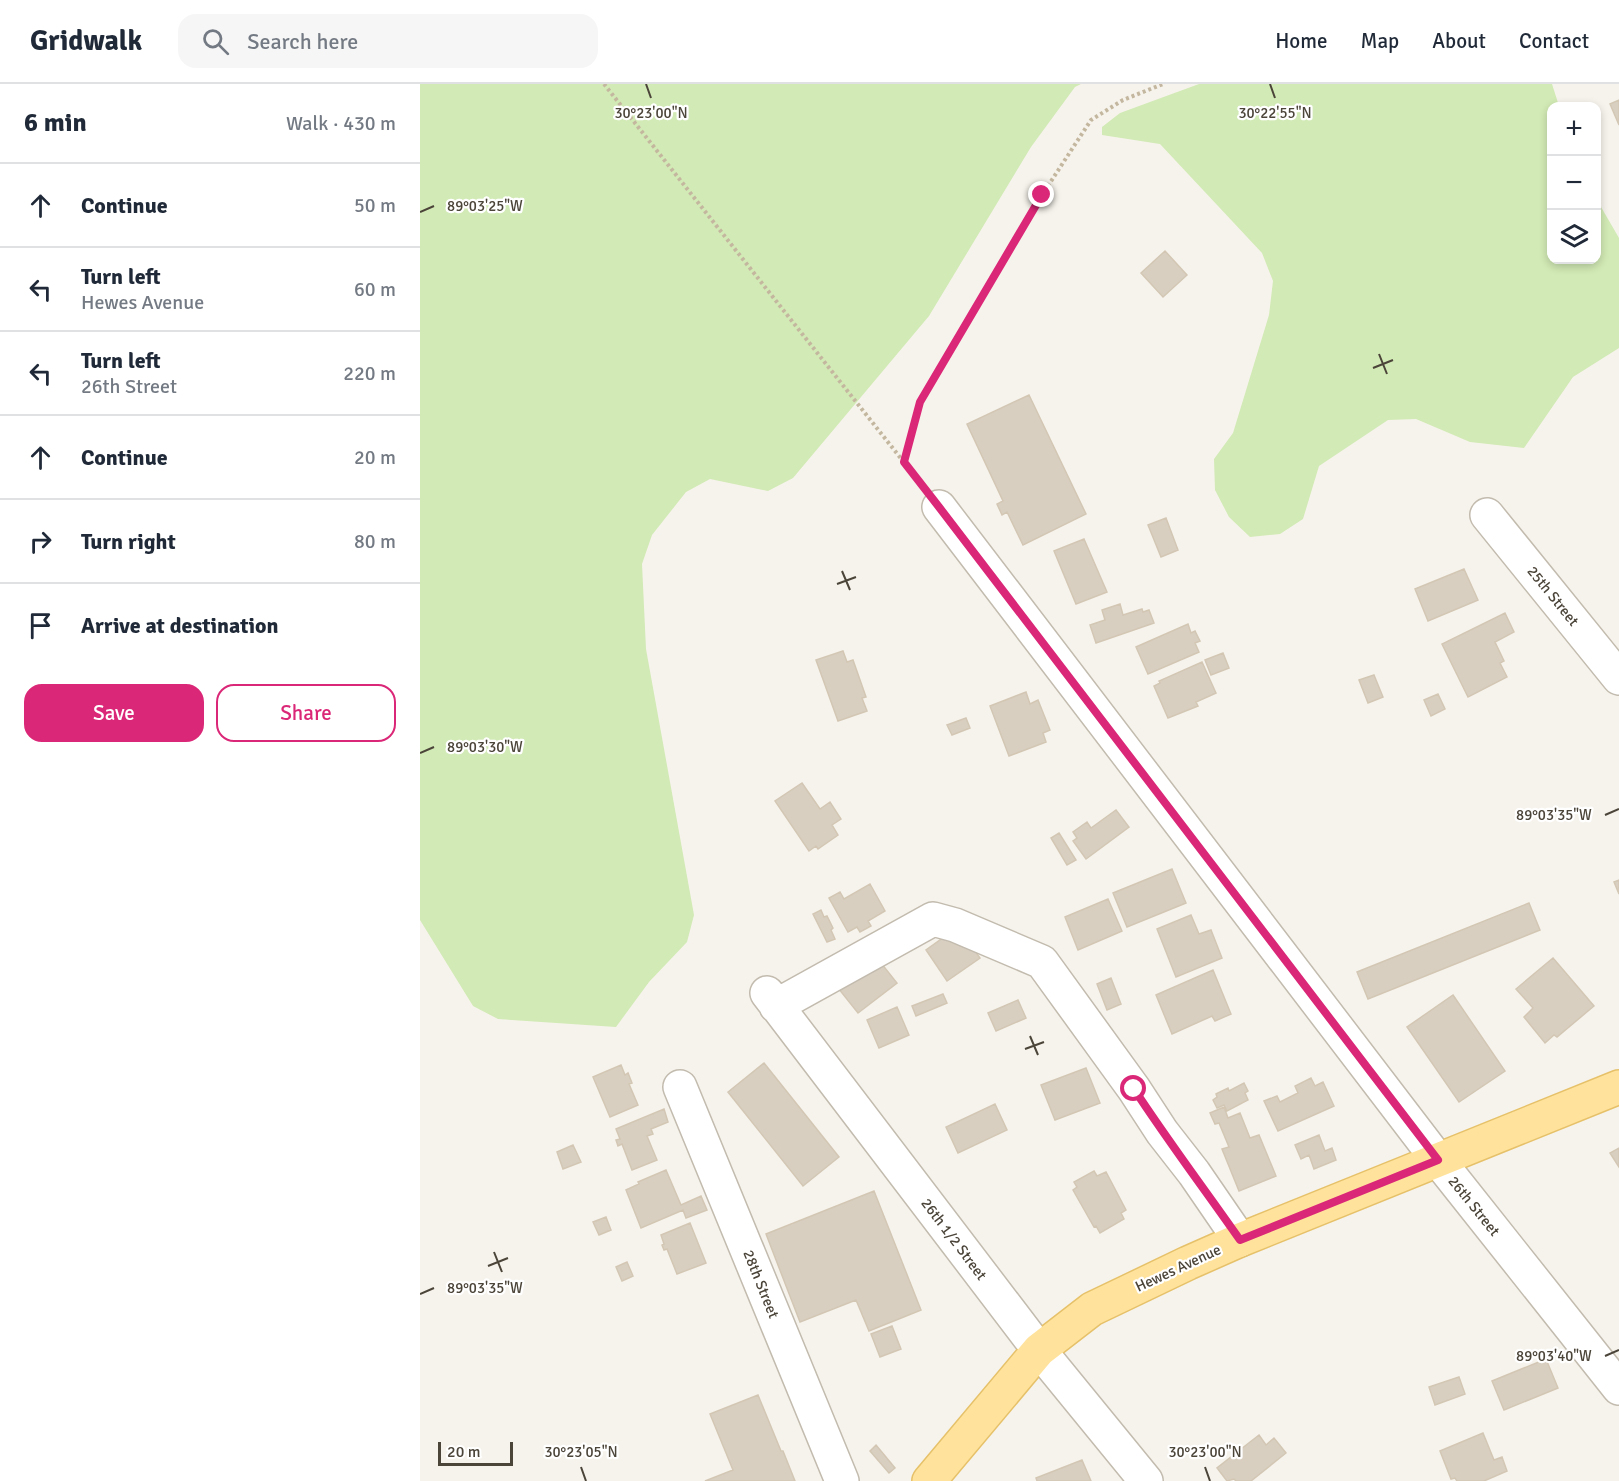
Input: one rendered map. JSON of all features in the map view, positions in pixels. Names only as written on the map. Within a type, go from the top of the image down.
[{"type":"main road","name":"Hewes Avenue","points":[[929,1481],[1039,1350],[1092,1309],[1240,1240],[1619,1087]]},
{"type":"street","name":"26th Street","points":[[939,507],[1438,1160],[1619,1388]]},
{"type":"street","name":"25th Street","points":[[1487,514],[1619,678]]},
{"type":"street","name":"26th 1/2 Street","points":[[1146,1481],[1039,1350],[771,1000],[933,919],[955,925],[1042,962],[1240,1240]]},
{"type":"street","name":"28th Street","points":[[680,1087],[842,1481]]},
{"type":"path","points":[[604,84],[939,507]]},
{"type":"path","points":[[904,462],[920,402],[1042,195],[1090,120],[1123,100],[1162,84]]},
{"type":"green space","points":[[420,84],[1081,84],[1075,87],[1031,147],[929,316],[793,478],[768,491],[710,479],[686,492],[652,535],[642,564],[646,649],[694,915],[687,942],[649,982],[616,1027],[498,1019],[473,1006],[420,920]]},
{"type":"green space","points":[[1199,84],[1552,84],[1558,102],[1547,102],[1547,264],[1601,264],[1601,207],[1619,238],[1619,348],[1573,377],[1524,448],[1470,442],[1416,419],[1388,420],[1319,466],[1303,519],[1280,534],[1250,537],[1229,517],[1215,490],[1214,459],[1233,433],[1269,315],[1273,281],[1262,253],[1160,144],[1102,135],[1102,127],[1120,113]]},
{"type":"building","points":[[1619,100],[1619,125],[1610,104]]},
{"type":"building","points":[[1165,251],[1187,275],[1163,297],[1141,273]]},
{"type":"building","points":[[1029,395],[1086,514],[1023,545],[1007,512],[1002,515],[997,504],[1003,501],[967,424]]},
{"type":"building","points":[[1166,518],[1178,550],[1161,557],[1148,525]]},
{"type":"building","points":[[1084,539],[1107,592],[1076,604],[1054,551]]},
{"type":"building","points":[[1464,569],[1478,600],[1428,621],[1415,589]]},
{"type":"building","points":[[1120,604],[1123,615],[1142,609],[1143,612],[1149,610],[1154,623],[1096,643],[1090,625],[1105,620],[1102,610]]},
{"type":"building","points":[[1505,613],[1514,632],[1495,642],[1504,661],[1500,663],[1507,677],[1468,697],[1442,644]]},
{"type":"building","points":[[1188,624],[1191,633],[1195,631],[1200,641],[1195,643],[1199,652],[1148,674],[1136,647]]},
{"type":"building","points":[[843,651],[847,662],[853,660],[866,697],[862,698],[867,711],[838,721],[816,660]]},
{"type":"building","points":[[1223,653],[1229,668],[1211,675],[1205,660]]},
{"type":"building","points":[[1202,662],[1216,693],[1196,702],[1198,706],[1168,718],[1154,686],[1160,683],[1159,681]]},
{"type":"building","points":[[1374,675],[1383,697],[1368,703],[1359,680]]},
{"type":"building","points":[[1026,692],[1030,704],[1038,700],[1050,730],[1043,733],[1046,742],[1009,756],[990,706]]},
{"type":"building","points":[[1438,694],[1445,709],[1431,716],[1424,700]]},
{"type":"building","points":[[966,718],[970,728],[952,735],[947,725]]},
{"type":"building","points":[[802,783],[820,809],[830,802],[841,819],[832,825],[838,835],[818,849],[816,846],[809,851],[775,801]]},
{"type":"building","points":[[1116,810],[1129,827],[1086,859],[1073,841],[1077,838],[1073,832],[1087,822],[1091,828]]},
{"type":"building","points":[[1059,833],[1076,860],[1067,865],[1051,838]]},
{"type":"building","points":[[1172,869],[1186,903],[1127,927],[1113,893]]},
{"type":"building","points":[[1619,880],[1619,894],[1614,882]]},
{"type":"building","points":[[870,884],[885,911],[868,921],[871,926],[860,932],[857,927],[848,932],[829,898],[840,892],[844,899]]},
{"type":"building","points":[[1108,899],[1122,931],[1078,950],[1065,917]]},
{"type":"building","points":[[1529,903],[1540,930],[1368,999],[1357,972]]},
{"type":"building","points":[[821,910],[833,928],[831,930],[835,939],[827,942],[813,914]]},
{"type":"building","points":[[1191,915],[1199,934],[1211,930],[1222,958],[1176,977],[1157,929]]},
{"type":"building","points":[[958,927],[980,958],[947,981],[926,950]]},
{"type":"building","points":[[877,958],[897,983],[858,1013],[838,988]]},
{"type":"building","points":[[1553,958],[1594,1006],[1557,1037],[1554,1035],[1545,1043],[1524,1017],[1533,1008],[1516,989]]},
{"type":"building","points":[[1213,970],[1231,1014],[1215,1021],[1212,1016],[1172,1034],[1156,995]]},
{"type":"building","points":[[1111,978],[1121,1004],[1107,1010],[1097,984]]},
{"type":"building","points":[[943,994],[947,1003],[916,1016],[912,1006]]},
{"type":"building","points":[[1453,995],[1505,1071],[1459,1102],[1407,1027]]},
{"type":"building","points":[[1018,1000],[1026,1018],[996,1031],[988,1013]]},
{"type":"building","points":[[897,1007],[909,1035],[879,1048],[867,1020]]},
{"type":"building","points":[[764,1063],[839,1157],[803,1186],[728,1092]]},
{"type":"building","points":[[621,1065],[625,1075],[628,1073],[632,1083],[629,1084],[638,1105],[610,1117],[593,1077]]},
{"type":"building","points":[[1086,1068],[1100,1103],[1055,1120],[1041,1085]]},
{"type":"building","points":[[1311,1078],[1315,1086],[1323,1082],[1334,1106],[1278,1131],[1264,1101],[1277,1096],[1280,1102],[1298,1093],[1295,1086]]},
{"type":"building","points":[[1244,1083],[1248,1091],[1245,1093],[1248,1100],[1227,1111],[1224,1105],[1217,1108],[1213,1100],[1217,1097],[1216,1094],[1228,1088],[1229,1091]]},
{"type":"building","points":[[995,1104],[1007,1130],[958,1153],[946,1127]]},
{"type":"building","points":[[1224,1107],[1228,1118],[1240,1113],[1250,1138],[1259,1135],[1276,1176],[1239,1191],[1222,1149],[1229,1147],[1219,1123],[1215,1124],[1210,1113]]},
{"type":"building","points":[[664,1109],[668,1122],[651,1129],[653,1134],[647,1136],[657,1160],[632,1170],[622,1144],[618,1146],[616,1140],[620,1139],[616,1129]]},
{"type":"building","points":[[1319,1135],[1325,1151],[1332,1148],[1336,1160],[1314,1169],[1309,1155],[1301,1159],[1295,1145]]},
{"type":"building","points":[[573,1145],[581,1162],[563,1169],[557,1152]]},
{"type":"building","points":[[1619,1148],[1619,1167],[1610,1153]]},
{"type":"building","points":[[666,1170],[681,1205],[701,1196],[707,1210],[686,1218],[683,1210],[641,1228],[626,1190]]},
{"type":"building","points":[[1094,1171],[1097,1176],[1106,1172],[1126,1210],[1121,1213],[1124,1219],[1100,1233],[1096,1226],[1094,1227],[1073,1190],[1077,1187],[1074,1182]]},
{"type":"building","points":[[874,1191],[921,1310],[869,1331],[856,1300],[800,1322],[766,1234]]},
{"type":"building","points":[[606,1217],[611,1230],[599,1235],[593,1222]]},
{"type":"building","points":[[690,1223],[706,1263],[677,1274],[667,1249],[664,1250],[661,1235]]},
{"type":"building","points":[[627,1262],[633,1276],[622,1281],[616,1267]]},
{"type":"building","points":[[892,1326],[901,1349],[880,1357],[871,1334]]},
{"type":"building","points":[[1546,1359],[1558,1388],[1504,1410],[1492,1381]]},
{"type":"building","points":[[1459,1377],[1465,1394],[1435,1405],[1429,1387]]},
{"type":"building","points":[[758,1395],[795,1481],[705,1481],[733,1470],[710,1414]]},
{"type":"building","points":[[1483,1433],[1494,1460],[1502,1457],[1507,1471],[1484,1481],[1451,1479],[1440,1451]]},
{"type":"building","points":[[1259,1435],[1266,1445],[1274,1438],[1286,1453],[1251,1481],[1234,1479],[1227,1481],[1217,1468]]},
{"type":"building","points":[[876,1445],[895,1468],[889,1473],[870,1451]]},
{"type":"building","points":[[1082,1460],[1091,1481],[1037,1481],[1036,1478]]},
{"type":"route","points":[[1042,195],[920,402],[904,462],[1438,1160],[1240,1240],[1134,1089]]}]
